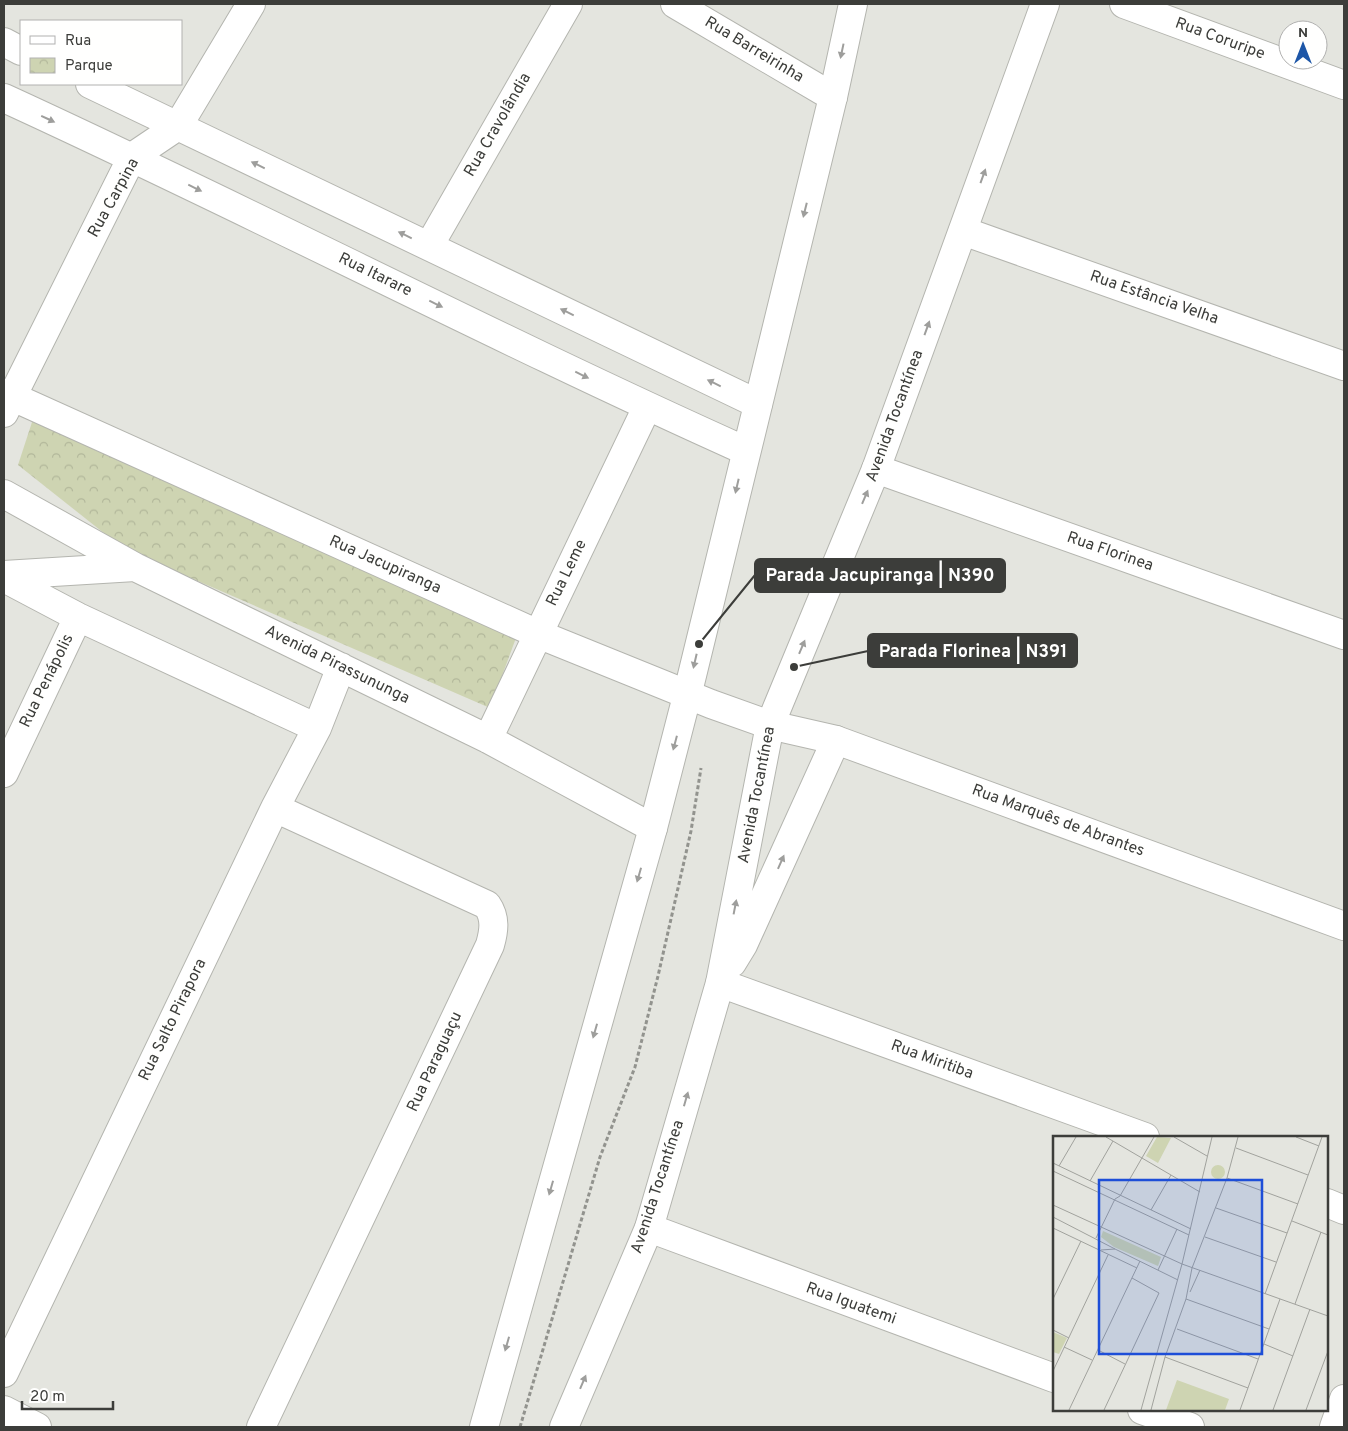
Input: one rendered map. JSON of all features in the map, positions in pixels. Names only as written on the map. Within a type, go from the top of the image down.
[{"type":"street","name":"Rua Carpina","points":[[6,401],[132,157],[178,126],[251,4]]},
{"type":"street","name":"Rua Cravolândia","points":[[429,246],[568,4]]},
{"type":"street","name":"Rua Barreirinha","points":[[675,4],[833,97]]},
{"type":"street","points":[[484,1427],[653,828],[833,97],[853,4]]},
{"type":"street","name":"Avenida Tocantínea","points":[[564,1427],[649,1228],[720,983],[770,725],[876,470],[1045,4]]},
{"type":"street","name":"Rua Coruripe","points":[[1124,4],[1344,86]]},
{"type":"street","points":[[4,42],[20,50]]},
{"type":"street","points":[[92,85],[758,404]]},
{"type":"street","name":"Rua Itarare","points":[[4,98],[132,157],[647,407],[746,451]]},
{"type":"street","name":"Rua Estância Velha","points":[[963,231],[1344,366]]},
{"type":"street","name":"Rua Jacupiranga","points":[[6,401],[538,634],[687,696],[770,725]]},
{"type":"street","name":"Rua Leme","points":[[488,739],[647,407]]},
{"type":"street","name":"Rua Florinea","points":[[876,470],[1344,635]]},
{"type":"street","points":[[4,494],[136,567]]},
{"type":"street","name":"Avenida Pirassununga","points":[[4,577],[136,567],[488,739],[653,828]]},
{"type":"street","name":"Avenida Pirassununga","points":[[4,577],[78,617],[317,728]]},
{"type":"street","name":"Rua Penápolis","points":[[4,773],[78,617]]},
{"type":"street","name":"Rua Salto Pirapora","points":[[4,1373],[275,808],[317,728],[341,667]]},
{"type":"street","name":"Rua Marquês de Abrantes","points":[[770,725],[836,740],[1344,926]]},
{"type":"street","points":[[720,983],[743,945],[836,740]]},
{"type":"street","name":"Rua Paraguaçu","points":[[261,1427],[490,945],[494,932],[491,912],[487,906],[275,808]]},
{"type":"street","name":"Rua Miritiba","points":[[720,983],[1142,1136]]},
{"type":"street","points":[[1328,1203],[1344,1210]]},
{"type":"street","name":"Rua Iguatemi","points":[[649,1228],[1053,1378]]},
{"type":"street","points":[[1334,1427],[1344,1399]]},
{"type":"street","points":[[4,1410],[37,1427]]},
{"type":"street","points":[[1145,1411],[1190,1427]]},
{"type":"green space","points":[[34,416],[516,638],[490,708],[124,549],[18,465]]},
{"type":"place","name":"Parada Jacupiranga | N390","points":[[699,644]]},
{"type":"place","name":"Parada Florinea | N391","points":[[794,667]]}]
